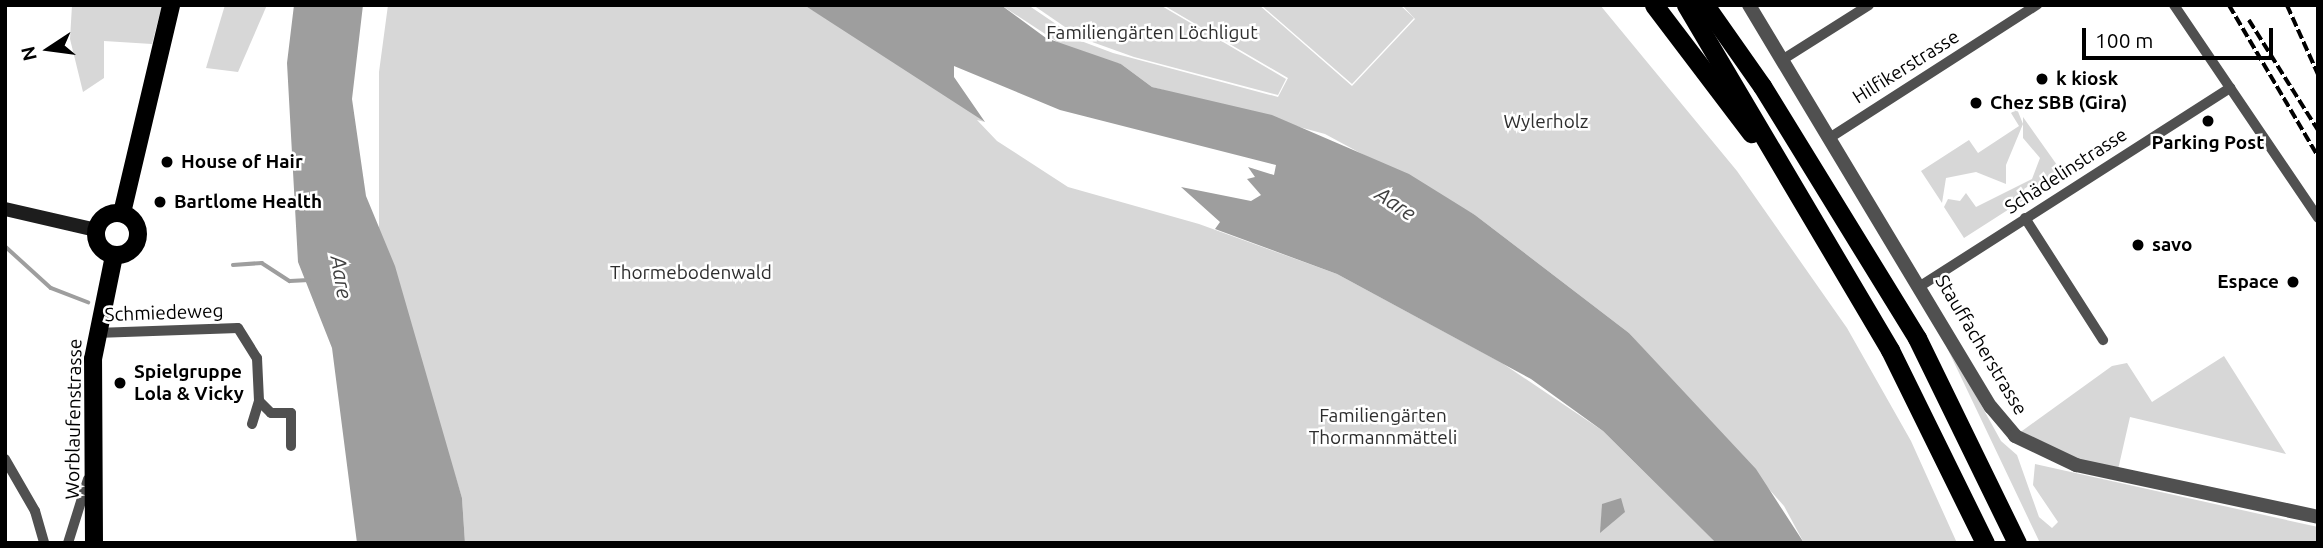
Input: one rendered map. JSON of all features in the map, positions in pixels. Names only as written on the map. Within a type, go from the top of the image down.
[{"type":"highway","points":[[1654,5],[1787,181]]},
{"type":"highway","points":[[1686,5],[1787,181],[1907,380],[1985,543]]},
{"type":"highway","points":[[1705,5],[1762,86],[1934,368],[2017,543]]},
{"type":"highway","points":[[1720,5],[1762,86]]},
{"type":"main road","points":[[122,213],[171,5]]},
{"type":"main road","points":[[5,209],[96,230]]},
{"type":"main road","points":[[122,213],[134,220],[139,238],[131,251],[114,256],[102,249],[96,230],[108,215],[122,213]]},
{"type":"main road","name":"Worblaufenstrasse","points":[[94,543],[92,466],[96,332],[114,256]]},
{"type":"street","name":"Stauffacherstrasse","points":[[1749,5],[1922,285],[1991,407],[2031,448],[2076,465],[2318,517]]},
{"type":"street","points":[[1782,60],[1869,5]]},
{"type":"street","name":"Hilfikerstrasse","points":[[1830,137],[2037,5]]},
{"type":"street","points":[[2174,5],[2318,218]]},
{"type":"street","name":"Schädelinstrasse","points":[[1922,285],[2230,88]]},
{"type":"street","points":[[2025,218],[2103,340]]},
{"type":"street","name":"Schmiedeweg","points":[[96,332],[238,328],[257,358],[259,401],[252,424]]},
{"type":"street","points":[[259,401],[271,413],[290,413],[291,446]]},
{"type":"street","points":[[5,459],[35,511],[44,543]]},
{"type":"street","points":[[68,543],[92,466]]},
{"type":"green space","points":[[72,5],[162,5],[152,44],[104,41],[104,78],[83,92],[70,39]]},
{"type":"green space","points":[[225,5],[267,5],[238,72],[206,68]]},
{"type":"green space","name":"Thormebodenwald","points":[[388,5],[804,5],[927,80],[985,122],[977,120],[997,141],[1068,187],[1199,224],[1337,274],[1502,363],[1603,431],[1716,543],[465,543],[462,498],[379,230],[379,72]]},
{"type":"green space","name":"Wylerholz","points":[[1001,5],[1028,5],[1081,41],[1113,53],[1278,97],[1288,78],[1163,5],[1259,5],[1352,86],[1415,19],[1402,5],[1600,5],[1737,171],[1847,328],[1911,441],[1957,543],[1804,543],[1784,506],[1629,333],[1475,215],[1325,134],[1152,87],[1121,64],[1074,53]]},
{"type":"green space","name":"Familiengärten Löchligut","points":[[1033,5],[1160,5],[1286,79],[1278,95],[1134,57],[1081,38]]},
{"type":"green space","name":"Familiengärten Löchligut","points":[[1261,5],[1400,5],[1414,18],[1352,84]]},
{"type":"green space","points":[[2017,109],[2023,124],[2006,165],[2006,184],[1976,172],[1946,178],[1942,203],[1921,171],[1969,140],[1978,153],[2019,126],[2011,113]]},
{"type":"green space","points":[[2023,117],[2062,172],[2087,160],[2038,191],[2033,183],[2024,189],[2028,197],[1964,238],[1944,207],[1948,199],[1960,201],[1966,193],[1976,207],[2032,179],[2040,158],[2023,138]]},
{"type":"green space","points":[[1930,312],[2001,441],[2017,455],[2039,517],[2052,528],[2058,522],[2033,485],[2035,464],[2318,527],[2318,543],[2040,543]]},
{"type":"green space","points":[[2224,356],[2286,454],[2130,417],[2117,474],[2015,436],[2112,366],[2127,363],[2152,402]]},
{"type":"water","name":"Aare","points":[[294,5],[363,5],[352,99],[366,196],[395,266],[462,498],[465,543],[357,543],[332,348],[298,262],[287,63]]},
{"type":"water","name":"Aare","points":[[804,5],[1001,5],[1046,38],[1121,64],[1152,87],[1272,115],[1409,174],[1475,215],[1629,333],[1756,469],[1804,543],[1716,543],[1603,431],[1531,379],[1337,274],[1215,229],[1220,222],[1181,187],[1251,201],[1261,195],[1247,179],[1255,177],[1248,167],[1274,175],[1276,165],[1060,110],[954,66],[954,77],[985,122]]},
{"type":"water","points":[[1621,498],[1625,512],[1600,533],[1602,504]]},
{"type":"waterway","points":[[5,246],[51,288],[88,302]]},
{"type":"waterway","points":[[233,265],[262,263],[290,281],[309,280]]},
{"type":"railway","points":[[2229,5],[2318,156]]},
{"type":"railway","points":[[2287,5],[2318,74]]},
{"type":"railway","points":[[2249,20],[2318,130]]},
{"type":"place","name":"k kiosk","points":[[2042,79]]},
{"type":"place","name":"Chez SBB (Gira)","points":[[1976,103]]},
{"type":"place","name":"Parking Post","points":[[2208,121]]},
{"type":"place","name":"House of Hair","points":[[167,162]]},
{"type":"place","name":"Bartlome Health","points":[[160,202]]},
{"type":"place","name":"savo","points":[[2138,245]]},
{"type":"place","name":"Espace","points":[[2293,282]]},
{"type":"place","name":"Spielgruppe Lola & Vicky","points":[[120,383]]},
{"type":"park label","name":"Familiengärten Thormannmätteli","points":[[1383,427]]}]
